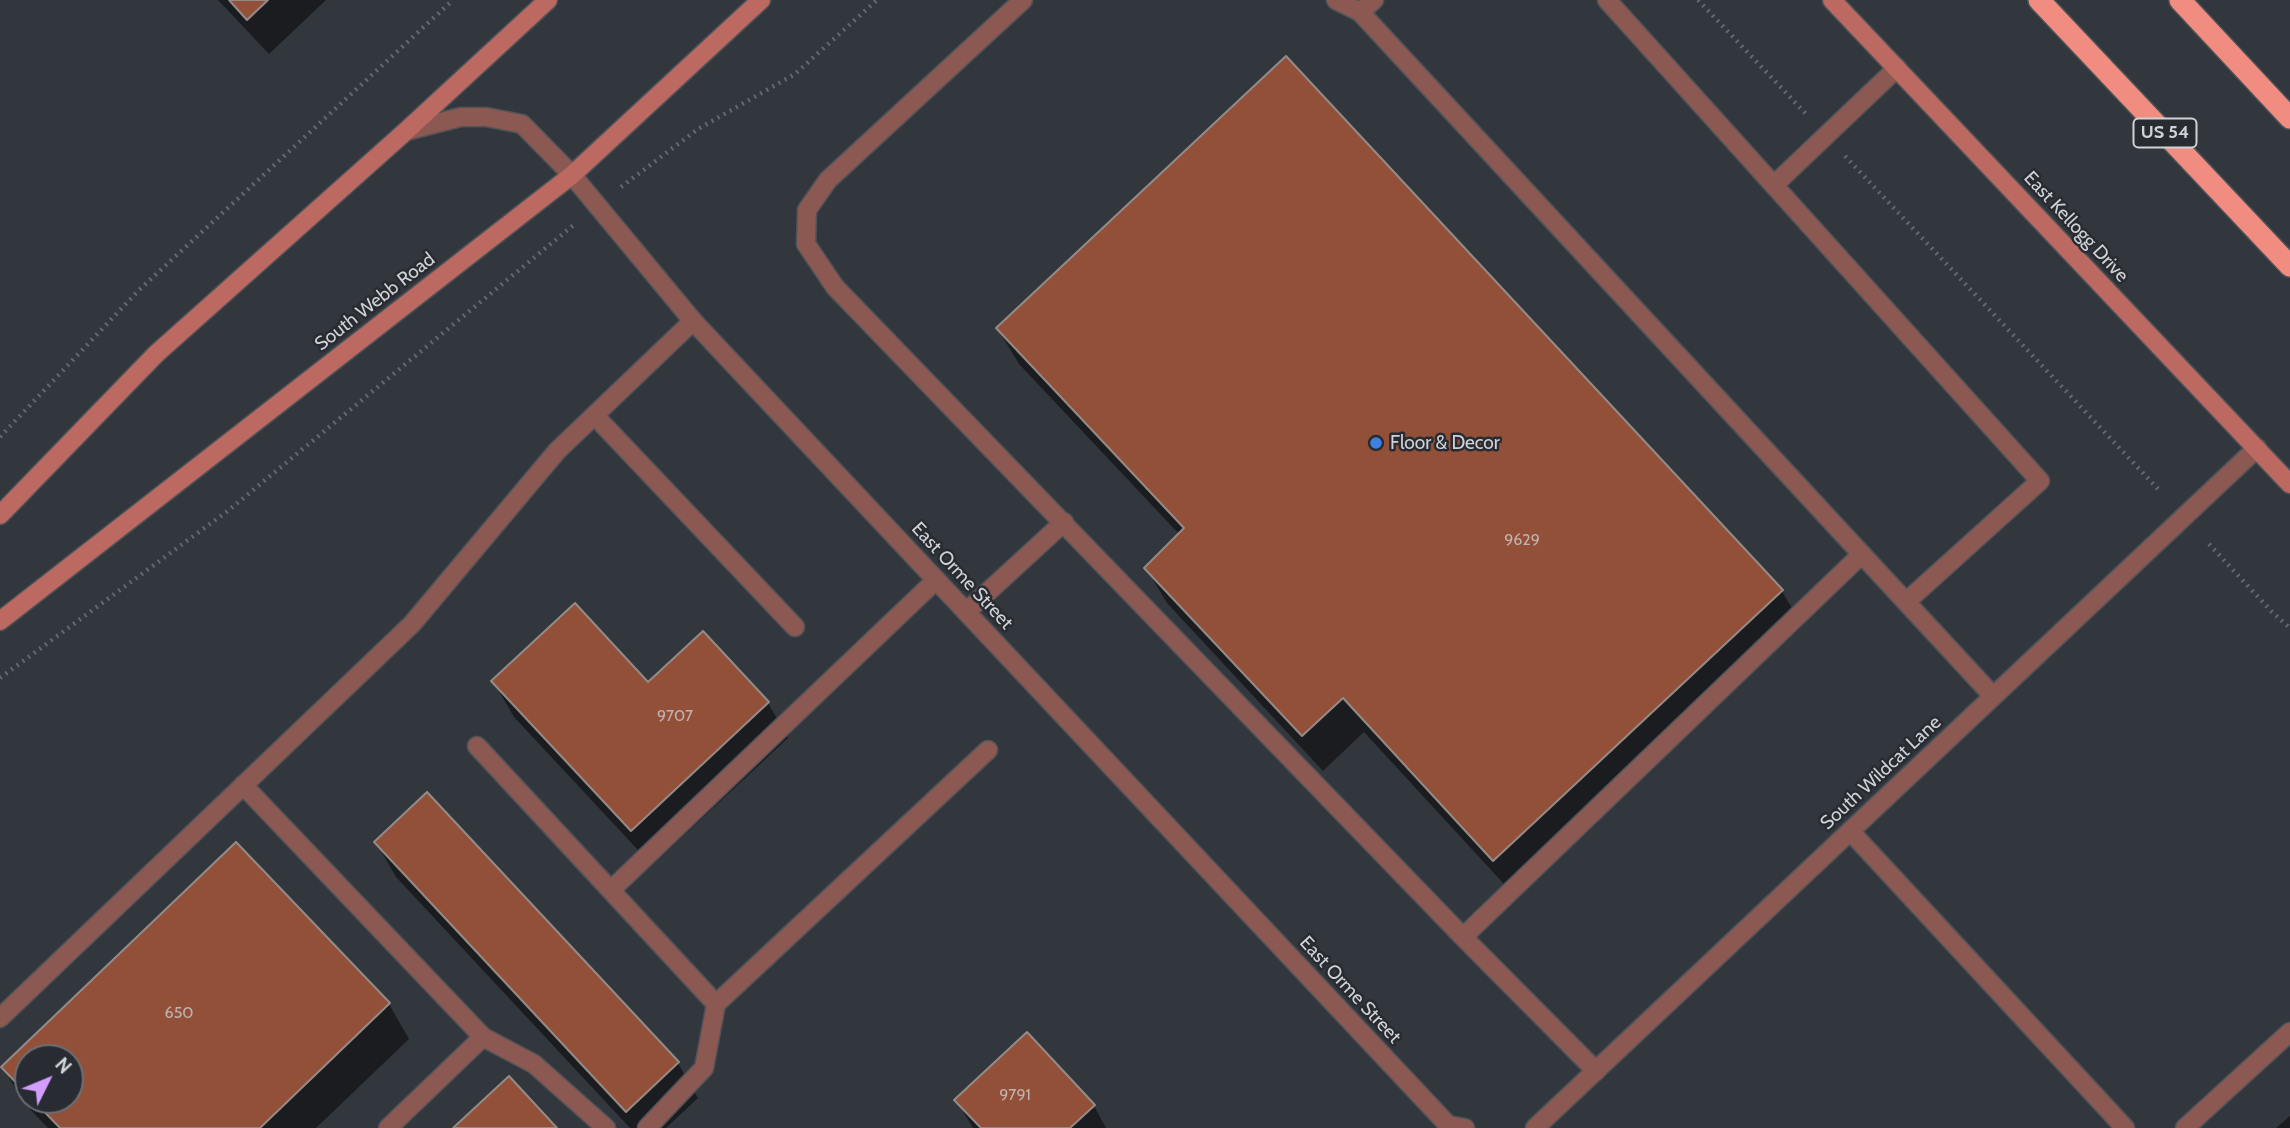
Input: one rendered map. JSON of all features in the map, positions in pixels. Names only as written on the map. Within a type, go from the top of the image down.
[{"type":"highway","name":"US 54","points":[[2039,0],[2290,266]]},
{"type":"highway","points":[[2180,0],[2290,118]]},
{"type":"main road","points":[[0,515],[156,354],[548,0]]},
{"type":"main road","name":"South Webb Road","points":[[0,621],[572,175],[761,0]]},
{"type":"main road","name":"East Kellogg Drive","points":[[1832,0],[2290,484]]},
{"type":"street","points":[[1023,0],[828,180],[807,210],[806,244],[835,287],[1463,937],[1596,1071]]},
{"type":"street","points":[[1336,0],[1367,6],[1993,696]]},
{"type":"street","points":[[1607,0],[2040,481],[1906,601]]},
{"type":"street","points":[[1774,185],[1897,68]]},
{"type":"street","name":"East Orme Street","points":[[406,131],[461,117],[486,117],[522,124],[572,175],[694,321],[936,580],[1448,1125],[1465,1128]]},
{"type":"street","points":[[0,1018],[412,624],[557,451],[694,321]]},
{"type":"street","points":[[595,416],[795,627]]},
{"type":"street","name":"South Wildcat Lane","points":[[1535,1128],[2257,448]]},
{"type":"street","points":[[967,611],[1064,522]]},
{"type":"street","points":[[1463,937],[1863,554]]},
{"type":"street","points":[[611,890],[936,580]]},
{"type":"street","points":[[477,746],[716,1004]]},
{"type":"street","points":[[647,1128],[704,1068],[716,1004],[988,750]]},
{"type":"street","points":[[243,785],[483,1037],[534,1064],[606,1128]]},
{"type":"street","points":[[1850,831],[2124,1128]]},
{"type":"street","points":[[2185,1128],[2290,1032]]},
{"type":"street","points":[[388,1128],[483,1037]]},
{"type":"path","points":[[0,438],[139,290],[453,0]]},
{"type":"path","points":[[0,678],[229,510],[540,250],[698,129],[795,74],[877,0]]},
{"type":"path","points":[[1698,0],[2158,489]]},
{"type":"path","points":[[2209,544],[2290,628]]},
{"type":"building","points":[[229,0],[268,0],[247,20]]},
{"type":"building","name":"Floor & Decor","points":[[1286,56],[1783,590],[1493,861],[1343,698],[1302,736],[1144,568],[1184,528],[996,328]]},
{"type":"building","points":[[575,603],[648,682],[703,631],[769,702],[631,831],[491,681]]},
{"type":"building","points":[[427,792],[679,1062],[626,1112],[374,842]]},
{"type":"building","points":[[236,842],[390,1003],[260,1128],[60,1128],[46,1114],[84,1114],[84,1044],[25,1044]]},
{"type":"building","points":[[1027,1032],[1095,1105],[1070,1128],[981,1128],[954,1100]]},
{"type":"building","points":[[14,1055],[14,1080],[1,1067]]},
{"type":"building","points":[[509,1076],[557,1128],[453,1128]]},
{"type":"place","name":"Floor & Decor","points":[[1376,443]]}]
